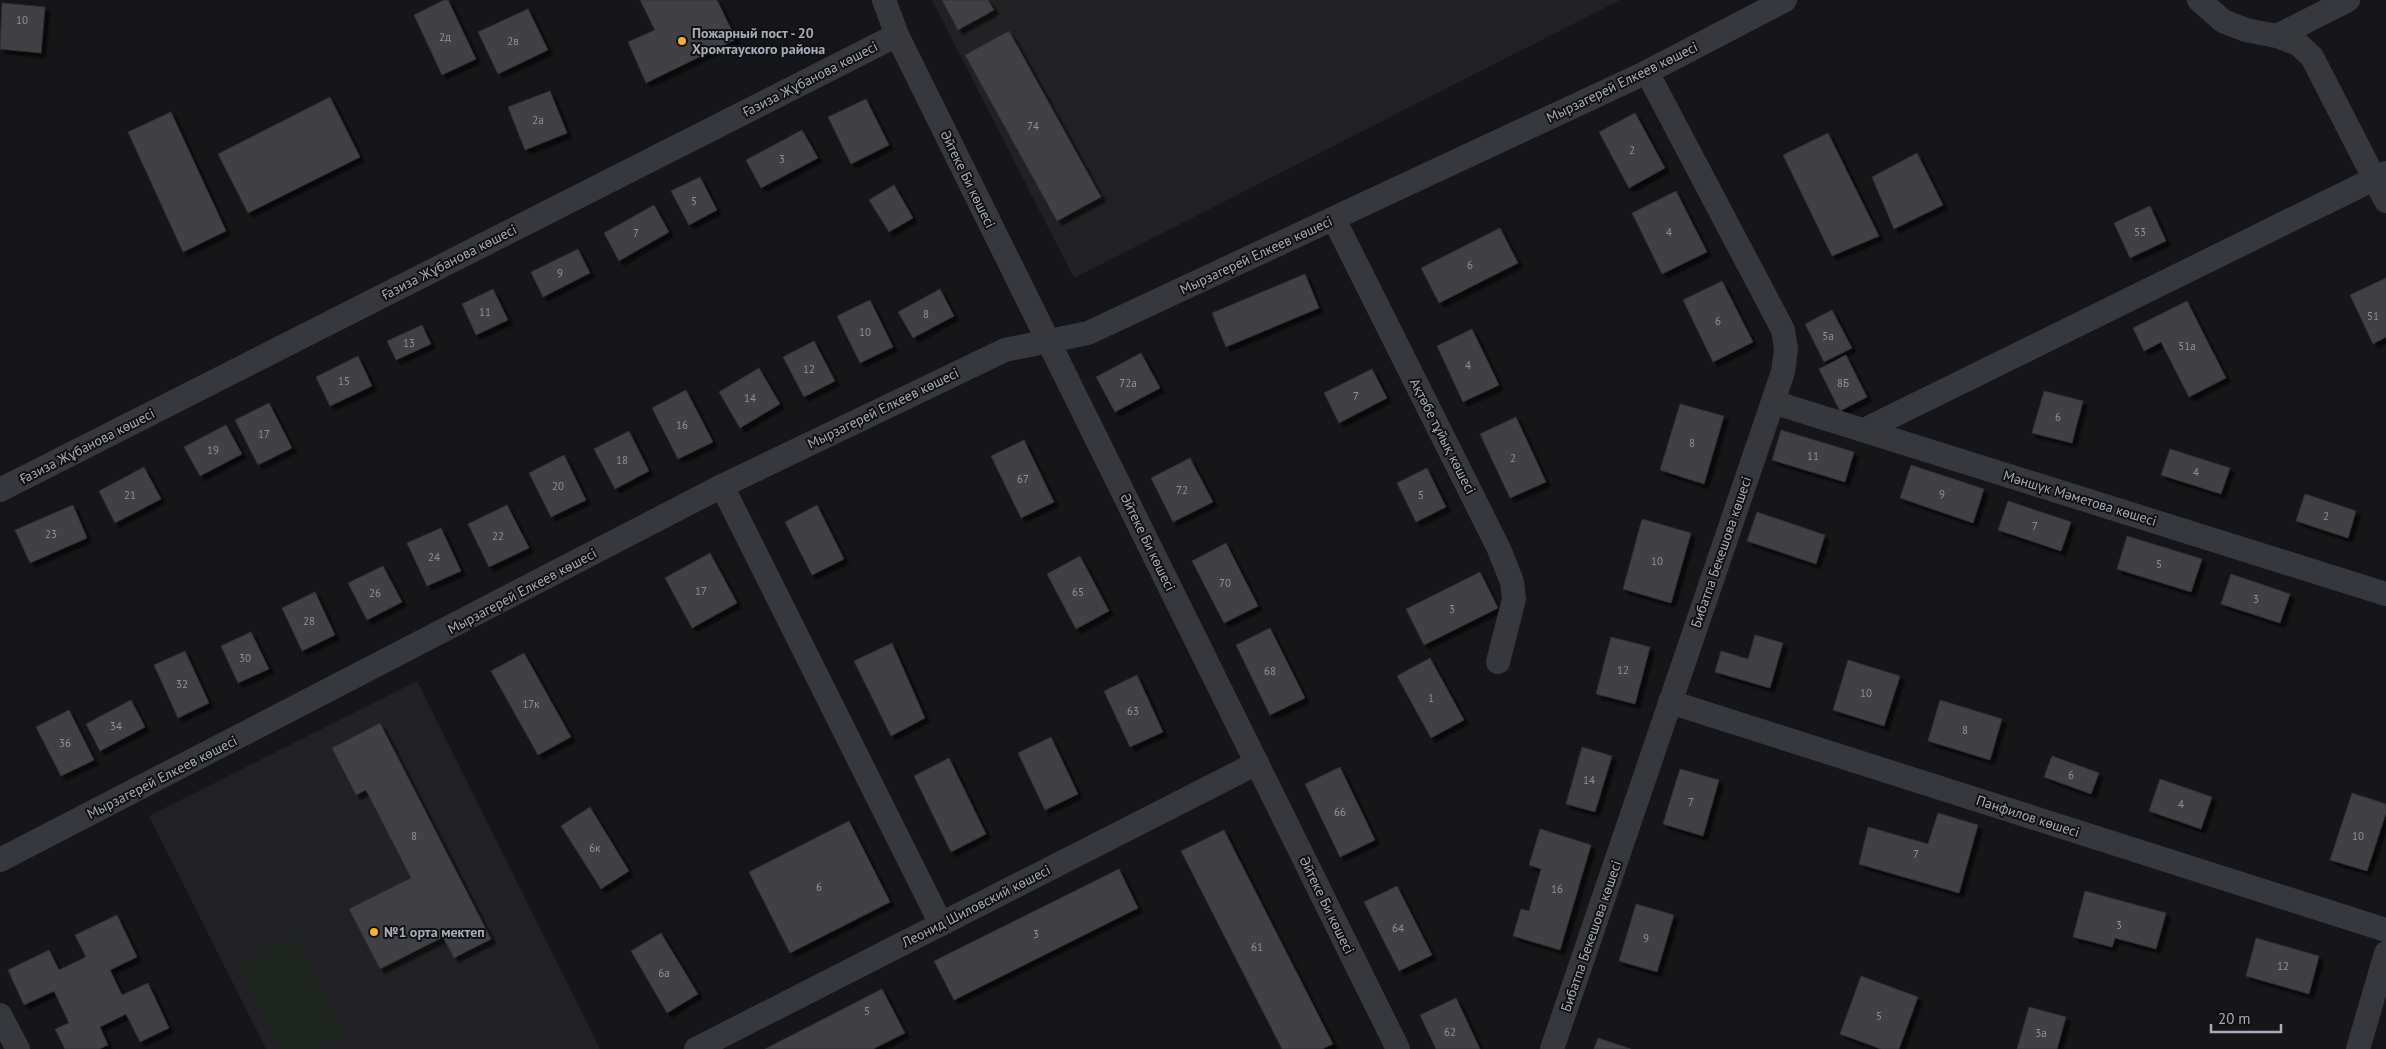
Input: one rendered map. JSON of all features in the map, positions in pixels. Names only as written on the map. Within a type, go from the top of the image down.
[{"type":"street","name":"Әйтеке Би көшесі","points":[[884,0],[897,34],[1398,1049]]},
{"type":"street","name":"Мырзагерей Елкеев көшесі","points":[[0,860],[722,486],[1005,350],[1088,333],[1647,72],[1785,0]]},
{"type":"street","points":[[2199,0],[2223,20],[2246,30],[2277,36],[2298,44],[2312,57],[2380,176],[2386,200]]},
{"type":"street","points":[[2277,36],[2348,0]]},
{"type":"street","name":"Ғазиза Жұбанова көшесі","points":[[0,490],[897,34]]},
{"type":"street","name":"Бибатпа Бекешова көшесі","points":[[1552,1049],[1773,402],[1783,372],[1786,349],[1783,330],[1647,72]]},
{"type":"street","points":[[1864,430],[2380,176]]},
{"type":"street","name":"Ақтөбе тұйық көшесі","points":[[1334,219],[1499,549],[1512,582],[1514,599],[1498,662]]},
{"type":"street","name":"Мәншүк Мәметова көшесі","points":[[1773,402],[2386,594]]},
{"type":"street","points":[[722,486],[940,924]]},
{"type":"street","name":"Панфилов көшесі","points":[[1670,702],[2386,930]]},
{"type":"street","name":"Леонид Шиловский көшесі","points":[[696,1049],[1257,763]]},
{"type":"street","points":[[2358,1049],[2386,953]]},
{"type":"street","points":[[0,1015],[18,1049]]},
{"type":"shaded area","points":[[932,0],[1620,0],[1074,278]]},
{"type":"shaded area","name":"№1 орта мектеп","points":[[417,681],[600,1049],[266,1049],[149,816]]},
{"type":"shaded area","points":[[295,938],[344,1036],[318,1049],[280,1049],[239,966]]},
{"type":"building","points":[[444,0],[448,0],[476,59],[442,75],[414,15]]},
{"type":"building","name":"Пожарный пост - 20 Хромтауского района","points":[[640,0],[717,0],[736,39],[646,83],[628,42],[655,30]]},
{"type":"building","points":[[942,0],[988,0],[994,10],[958,30]]},
{"type":"building","points":[[2,3],[45,7],[41,53],[0,49]]},
{"type":"building","points":[[528,9],[548,50],[498,74],[478,32]]},
{"type":"building","points":[[1009,31],[1101,197],[1057,221],[965,55]]},
{"type":"building","points":[[550,91],[567,133],[525,150],[508,107]]},
{"type":"building","points":[[330,97],[360,157],[248,213],[218,154]]},
{"type":"building","points":[[866,99],[889,145],[851,164],[828,117]]},
{"type":"building","points":[[171,112],[226,231],[183,252],[128,132]]},
{"type":"building","points":[[1635,113],[1665,168],[1629,188],[1599,132]]},
{"type":"building","points":[[802,130],[818,158],[761,188],[746,160]]},
{"type":"building","points":[[1828,133],[1879,236],[1832,256],[1783,155]]},
{"type":"building","points":[[1917,153],[1943,205],[1894,229],[1872,177]]},
{"type":"building","points":[[700,177],[717,210],[689,225],[671,191]]},
{"type":"building","points":[[894,185],[913,218],[889,232],[869,200]]},
{"type":"building","points":[[1676,191],[1707,252],[1662,274],[1632,213]]},
{"type":"building","points":[[654,205],[669,232],[619,261],[604,233]]},
{"type":"building","points":[[2150,206],[2166,241],[2130,258],[2114,223]]},
{"type":"building","points":[[1500,228],[1518,263],[1439,303],[1421,268]]},
{"type":"building","points":[[578,249],[590,273],[543,297],[531,272]]},
{"type":"building","points":[[1305,274],[1319,308],[1226,347],[1212,313]]},
{"type":"building","points":[[2386,278],[2386,337],[2373,344],[2350,295]]},
{"type":"building","points":[[1722,281],[1753,342],[1713,362],[1683,300]]},
{"type":"building","points":[[493,289],[508,320],[476,335],[462,304]]},
{"type":"building","points":[[940,289],[954,316],[913,338],[898,312]]},
{"type":"building","points":[[870,300],[893,347],[860,363],[837,316]]},
{"type":"building","points":[[2187,301],[2226,378],[2189,397],[2161,342],[2144,351],[2133,328]]},
{"type":"building","points":[[1832,310],[1852,348],[1824,362],[1805,324]]},
{"type":"building","points":[[422,325],[431,344],[396,360],[387,341]]},
{"type":"building","points":[[1472,329],[1499,385],[1463,402],[1437,346]]},
{"type":"building","points":[[814,341],[835,381],[804,397],[783,357]]},
{"type":"building","points":[[1141,353],[1160,388],[1115,412],[1096,377]]},
{"type":"building","points":[[1846,355],[1867,397],[1840,411],[1819,369]]},
{"type":"building","points":[[358,356],[372,386],[330,406],[316,377]]},
{"type":"building","points":[[759,368],[780,404],[740,428],[719,392]]},
{"type":"building","points":[[1372,369],[1387,398],[1339,423],[1324,393]]},
{"type":"building","points":[[686,390],[713,442],[678,459],[652,408]]},
{"type":"building","points":[[2044,391],[2083,401],[2072,443],[2032,433]]},
{"type":"building","points":[[269,403],[292,448],[258,465],[235,420]]},
{"type":"building","points":[[1680,404],[1724,416],[1704,484],[1660,470]]},
{"type":"building","points":[[1516,417],[1546,482],[1510,498],[1480,434]]},
{"type":"building","points":[[226,425],[242,454],[200,476],[184,447]]},
{"type":"building","points":[[1781,430],[1854,452],[1845,482],[1772,460]]},
{"type":"building","points":[[629,431],[649,471],[615,489],[594,449]]},
{"type":"building","points":[[1024,440],[1054,502],[1021,518],[991,456]]},
{"type":"building","points":[[2170,449],[2230,468],[2221,494],[2161,475]]},
{"type":"building","points":[[564,455],[586,500],[551,517],[529,473]]},
{"type":"building","points":[[1190,458],[1213,502],[1173,522],[1151,478]]},
{"type":"building","points":[[1911,465],[1984,489],[1973,523],[1900,498]]},
{"type":"building","points":[[144,467],[161,499],[115,523],[99,491]]},
{"type":"building","points":[[1427,468],[1446,507],[1416,522],[1397,483]]},
{"type":"building","points":[[2305,494],[2356,511],[2348,538],[2296,521]]},
{"type":"building","points":[[2008,501],[2071,522],[2061,551],[1998,530]]},
{"type":"building","points":[[73,505],[87,538],[30,563],[15,530]]},
{"type":"building","points":[[507,505],[529,548],[489,567],[468,524]]},
{"type":"building","points":[[817,505],[844,559],[812,575],[785,522]]},
{"type":"building","points":[[1757,512],[1825,535],[1816,564],[1747,541]]},
{"type":"building","points":[[1642,519],[1691,533],[1671,603],[1623,589]]},
{"type":"building","points":[[441,528],[461,571],[427,586],[407,543]]},
{"type":"building","points":[[2127,536],[2202,559],[2191,592],[2117,569]]},
{"type":"building","points":[[1226,543],[1258,606],[1224,623],[1192,561]]},
{"type":"building","points":[[710,553],[737,603],[692,628],[665,578]]},
{"type":"building","points":[[1080,556],[1109,611],[1076,629],[1047,574]]},
{"type":"building","points":[[383,566],[402,602],[367,620],[348,583]]},
{"type":"building","points":[[1480,572],[1498,608],[1424,645],[1406,609]]},
{"type":"building","points":[[2231,574],[2290,594],[2280,623],[2221,604]]},
{"type":"building","points":[[315,592],[335,635],[302,651],[282,608]]},
{"type":"building","points":[[1270,628],[1305,698],[1270,715],[1236,645]]},
{"type":"building","points":[[251,632],[269,669],[238,683],[221,646]]},
{"type":"building","points":[[1755,635],[1783,643],[1770,688],[1715,672],[1721,651],[1748,659]]},
{"type":"building","points":[[1611,637],[1650,647],[1635,704],[1596,694]]},
{"type":"building","points":[[892,643],[925,718],[891,736],[854,661]]},
{"type":"building","points":[[185,651],[209,703],[178,718],[154,665]]},
{"type":"building","points":[[524,653],[571,737],[538,755],[491,671]]},
{"type":"building","points":[[1430,658],[1464,720],[1431,738],[1397,676]]},
{"type":"building","points":[[1848,660],[1900,676],[1884,726],[1833,710]]},
{"type":"building","points":[[1137,675],[1163,732],[1130,747],[1104,691]]},
{"type":"building","points":[[131,700],[145,727],[100,751],[86,724]]},
{"type":"building","points":[[1940,700],[2002,719],[1990,760],[1928,741]]},
{"type":"building","points":[[69,710],[94,760],[61,776],[36,727]]},
{"type":"building","points":[[380,723],[491,939],[454,958],[443,937],[380,969],[349,909],[411,878],[366,790],[356,795],[332,748]]},
{"type":"building","points":[[1051,737],[1078,794],[1045,810],[1018,753]]},
{"type":"building","points":[[1582,747],[1612,756],[1595,812],[1566,804]]},
{"type":"building","points":[[2052,756],[2099,773],[2091,794],[2044,777]]},
{"type":"building","points":[[949,758],[986,834],[951,852],[914,776]]},
{"type":"building","points":[[1340,767],[1375,840],[1340,857],[1305,784]]},
{"type":"building","points":[[1680,769],[1719,780],[1703,836],[1663,824]]},
{"type":"building","points":[[2160,779],[2212,797],[2201,829],[2149,811]]},
{"type":"building","points":[[2352,793],[2386,804],[2386,813],[2367,871],[2330,860]]},
{"type":"building","points":[[590,807],[629,871],[601,889],[561,826]]},
{"type":"building","points":[[1938,813],[1978,825],[1959,893],[1859,864],[1868,827],[1928,844]]},
{"type":"building","points":[[849,821],[890,902],[790,953],[749,872]]},
{"type":"building","points":[[1540,829],[1591,845],[1560,950],[1513,936],[1521,909],[1529,911],[1541,869],[1529,865]]},
{"type":"building","points":[[1224,830],[1333,1044],[1322,1049],[1282,1049],[1181,851]]},
{"type":"building","points":[[1119,869],[1138,908],[954,1000],[934,961]]},
{"type":"building","points":[[1397,886],[1432,955],[1399,971],[1364,902]]},
{"type":"building","points":[[2085,891],[2166,913],[2156,949],[2115,938],[2112,947],[2073,937]]},
{"type":"building","points":[[1636,904],[1674,915],[1657,972],[1619,961]]},
{"type":"building","points":[[117,915],[137,957],[110,970],[122,995],[148,983],[169,1028],[140,1042],[126,1014],[100,1027],[108,1045],[99,1049],[65,1049],[55,1029],[69,1023],[54,991],[24,1005],[8,970],[49,950],[59,970],[86,957],[75,935]]},
{"type":"building","points":[[661,933],[698,994],[667,1013],[631,951]]},
{"type":"building","points":[[2256,938],[2319,956],[2309,994],[2246,976]]},
{"type":"building","points":[[1861,976],[1918,997],[1899,1049],[1881,1049],[1840,1034]]},
{"type":"building","points":[[882,989],[905,1033],[873,1049],[765,1049]]},
{"type":"building","points":[[1456,998],[1480,1049],[1436,1049],[1420,1015]]},
{"type":"building","points":[[2029,1007],[2066,1017],[2057,1049],[2017,1049]]},
{"type":"building","points":[[1598,1038],[1631,1049],[1594,1049]]},
{"type":"place","name":"Пожарный пост - 20 Хромтауского района","points":[[682,41]]},
{"type":"place","name":"№1 орта мектеп","points":[[374,932]]}]
